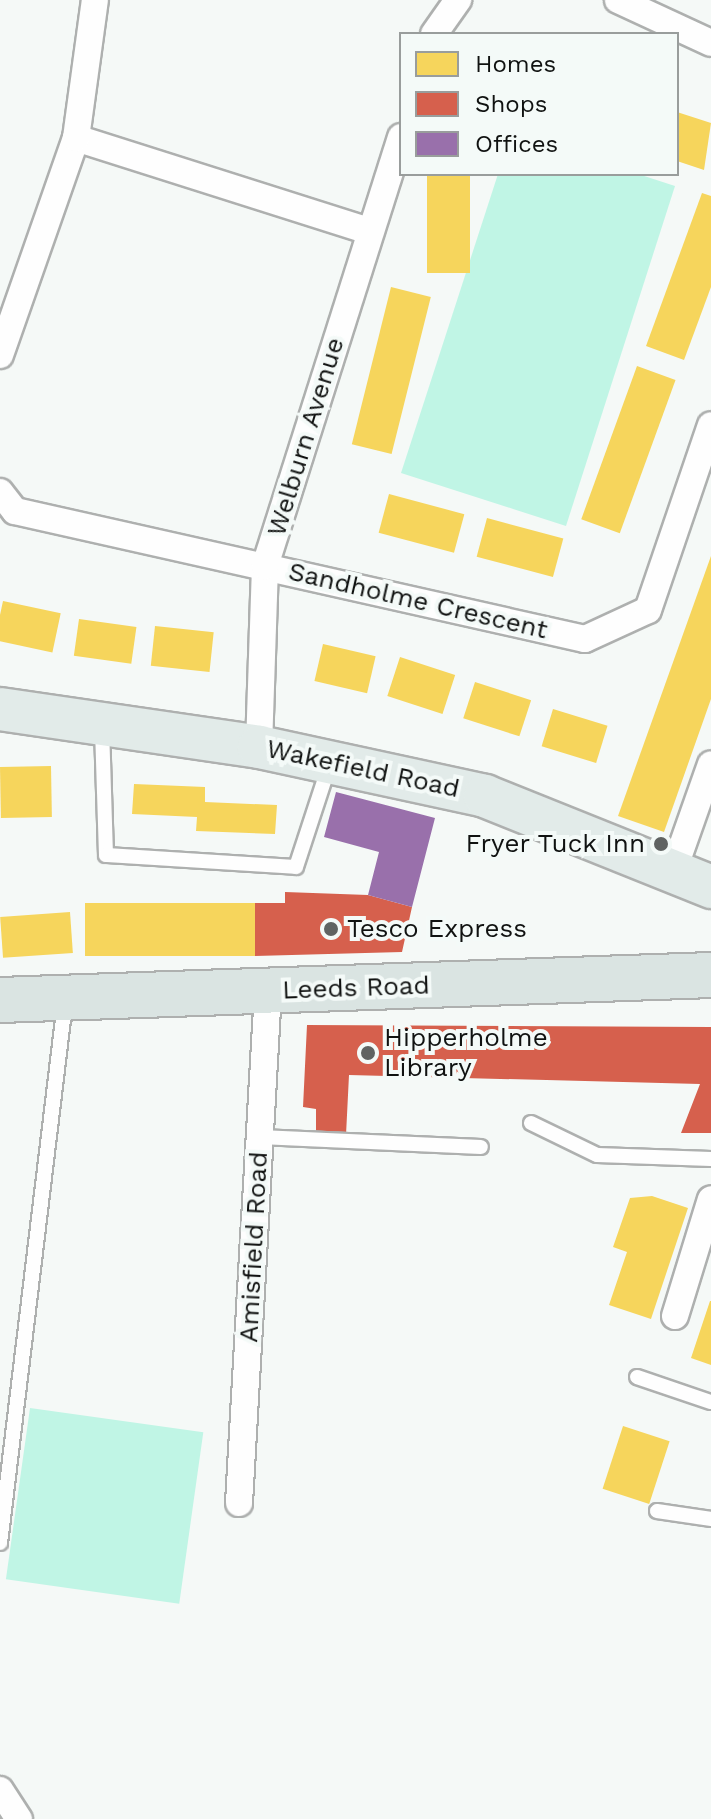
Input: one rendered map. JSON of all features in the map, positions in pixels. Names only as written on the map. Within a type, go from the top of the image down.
[{"type":"highway","name":"Leeds Road","points":[[0,1000],[711,975]]},
{"type":"main road","name":"Wakefield Road","points":[[0,709],[259,747],[485,796],[692,879]]},
{"type":"street","points":[[0,355],[76,138],[95,0]]},
{"type":"street","points":[[435,32],[458,0]]},
{"type":"street","points":[[618,0],[711,43]]},
{"type":"street","points":[[76,138],[370,231]]},
{"type":"street","name":"Welburn Avenue","points":[[259,747],[265,566],[399,143]]},
{"type":"street","name":"Sandholme Crescent","points":[[0,492],[15,511],[585,639],[648,610],[711,425]]},
{"type":"street","points":[[692,879],[711,764]]},
{"type":"street","name":"Amisfield Road","points":[[239,1503],[268,990]]},
{"type":"street","points":[[675,1316],[711,1199]]},
{"type":"street","points":[[0,1790],[19,1819]]},
{"type":"lane","points":[[102,723],[106,855],[296,867],[330,762]]},
{"type":"lane","points":[[0,1543],[66,998]]},
{"type":"lane","points":[[531,1123],[597,1155],[711,1159]]},
{"type":"lane","points":[[260,1137],[481,1147]]},
{"type":"lane","points":[[637,1377],[711,1402]]},
{"type":"lane","points":[[657,1511],[711,1519]]},
{"type":"green space","points":[[497,176],[644,176],[675,186],[566,526],[401,473]]},
{"type":"green space","points":[[30,1408],[203,1432],[179,1604],[6,1579]]},
{"type":"building: Homes","points":[[679,113],[711,123],[704,170],[679,162]]},
{"type":"building: Homes","points":[[427,176],[470,176],[470,273],[427,273]]},
{"type":"building: Homes","points":[[702,193],[711,196],[711,287],[684,360],[646,346]]},
{"type":"building: Homes","points":[[391,287],[431,297],[392,454],[352,444]]},
{"type":"building: Homes","points":[[637,366],[676,380],[620,533],[581,519]]},
{"type":"building: Homes","points":[[389,494],[464,514],[454,553],[379,533]]},
{"type":"building: Homes","points":[[487,518],[563,538],[553,577],[477,557]]},
{"type":"building: Homes","points":[[711,556],[711,699],[664,832],[618,816]]},
{"type":"building: Homes","points":[[3,601],[61,613],[52,652],[0,641]]},
{"type":"building: Homes","points":[[79,619],[136,627],[131,664],[74,656]]},
{"type":"building: Homes","points":[[155,626],[214,632],[209,672],[151,666]]},
{"type":"building: Homes","points":[[323,644],[376,656],[367,693],[314,681]]},
{"type":"building: Homes","points":[[400,657],[455,675],[442,714],[387,696]]},
{"type":"building: Homes","points":[[475,682],[531,700],[519,736],[463,718]]},
{"type":"building: Homes","points":[[553,709],[608,726],[596,763],[542,746]]},
{"type":"building: Homes","points":[[51,766],[52,817],[1,818],[0,767]]},
{"type":"building: Homes","points":[[134,784],[205,787],[205,802],[277,805],[275,834],[196,831],[197,817],[132,814]]},
{"type":"building: Homes","points":[[85,903],[255,903],[255,956],[85,956]]},
{"type":"building: Homes","points":[[70,912],[73,953],[3,958],[0,917]]},
{"type":"building: Homes","points":[[652,1196],[688,1208],[651,1319],[609,1305],[627,1252],[613,1247],[630,1198]]},
{"type":"building: Homes","points":[[711,1301],[711,1365],[691,1358]]},
{"type":"building: Homes","points":[[623,1426],[670,1441],[649,1504],[603,1489]]},
{"type":"building: Shops","name":"Tesco Express","points":[[285,892],[368,895],[412,907],[402,952],[255,956],[255,903],[285,903]]},
{"type":"building: Shops","points":[[307,1025],[711,1027],[711,1133],[681,1133],[700,1084],[349,1075],[346,1135],[316,1134],[316,1109],[303,1107]]},
{"type":"building: Offices","points":[[336,792],[435,818],[412,907],[368,895],[379,852],[324,837]]},
{"type":"place","name":"Fryer Tuck Inn","points":[[661,844]]},
{"type":"place","name":"Tesco Express","points":[[331,929]]},
{"type":"place","name":"Hipperholme Library","points":[[368,1053]]}]
